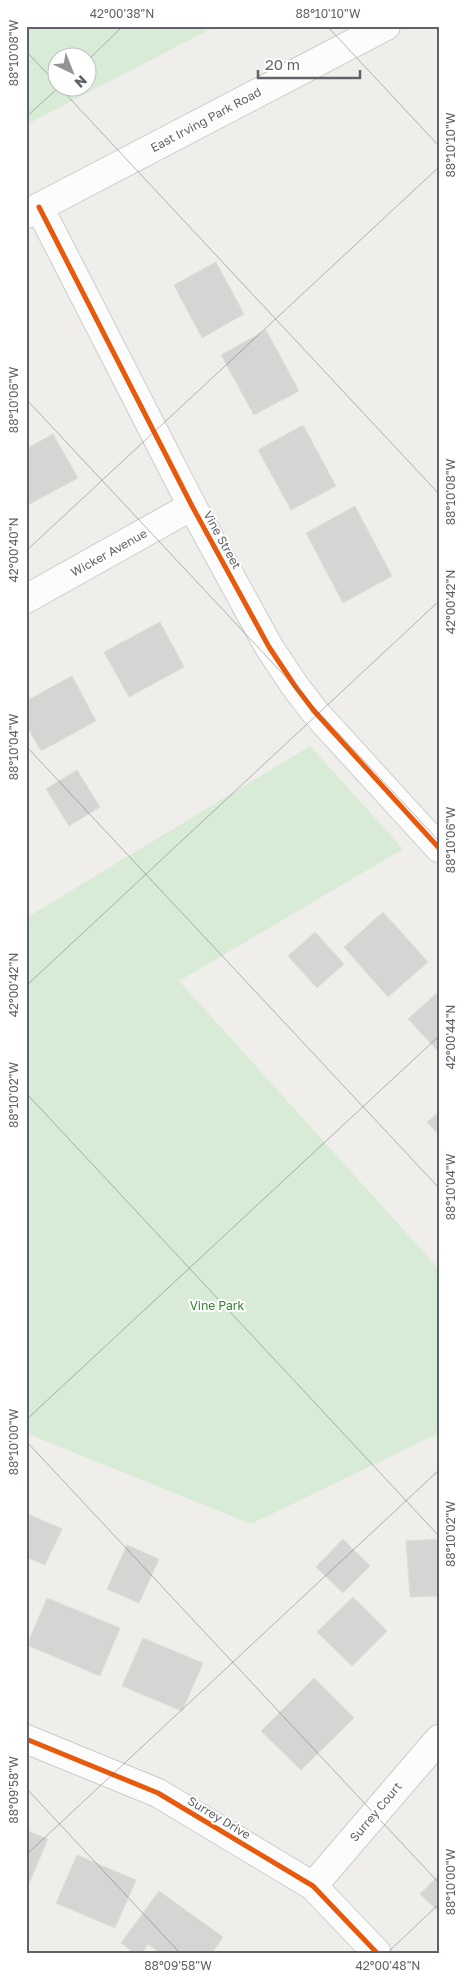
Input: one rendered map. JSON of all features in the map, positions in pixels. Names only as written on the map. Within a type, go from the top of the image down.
[{"type":"street","name":"East Irving Park Road","points":[[32,211],[386,26]]},
{"type":"street","name":"Vine Street","points":[[32,211],[269,647],[295,686],[336,736],[439,848]]},
{"type":"street","name":"Wicker Avenue","points":[[26,599],[192,506]]},
{"type":"street","name":"Surrey Court","points":[[313,1886],[439,1738]]},
{"type":"street","name":"Surrey Drive","points":[[26,1739],[158,1792],[313,1886],[377,1953]]},
{"type":"green space","points":[[26,26],[216,26],[98,87],[98,48],[48,48],[48,98],[78,98],[26,125]]},
{"type":"green space","name":"Vine Park","points":[[310,746],[403,849],[179,981],[439,1269],[439,1433],[251,1524],[26,1433],[26,918]]},
{"type":"building","points":[[216,262],[244,314],[202,338],[174,285]]},
{"type":"building","points":[[266,330],[299,391],[254,415],[221,355]]},
{"type":"building","points":[[303,425],[336,486],[291,510],[258,450]]},
{"type":"building","points":[[53,434],[78,478],[26,506],[26,449]]},
{"type":"building","points":[[355,506],[392,576],[343,603],[306,533]]},
{"type":"building","points":[[160,622],[184,667],[129,697],[104,652]]},
{"type":"building","points":[[72,676],[96,721],[41,751],[26,725],[26,701]]},
{"type":"building","points":[[77,770],[100,807],[69,826],[46,789]]},
{"type":"building","points":[[383,912],[428,962],[388,997],[344,947]]},
{"type":"building","points":[[315,932],[344,964],[317,988],[288,956]]},
{"type":"building","points":[[439,991],[439,1052],[408,1019]]},
{"type":"building","points":[[439,1112],[439,1135],[427,1122]]},
{"type":"building","points":[[26,1513],[62,1529],[45,1565],[26,1557]]},
{"type":"building","points":[[343,1539],[370,1566],[343,1593],[316,1567]]},
{"type":"building","points":[[439,1539],[439,1596],[410,1597],[406,1541]]},
{"type":"building","points":[[127,1545],[159,1559],[139,1603],[107,1589]]},
{"type":"building","points":[[353,1597],[387,1631],[352,1666],[317,1632]]},
{"type":"building","points":[[47,1598],[120,1628],[100,1676],[27,1645]]},
{"type":"building","points":[[143,1638],[203,1663],[182,1711],[122,1686]]},
{"type":"building","points":[[314,1678],[354,1718],[301,1770],[261,1731]]},
{"type":"building","points":[[26,1830],[48,1839],[27,1888],[26,1887]]},
{"type":"building","points":[[77,1855],[136,1880],[115,1928],[56,1903]]},
{"type":"building","points":[[439,1875],[439,1912],[420,1894]]},
{"type":"building","points":[[159,1891],[223,1937],[212,1953],[160,1953],[148,1944],[142,1953],[134,1953],[121,1943]]},
{"type":"cycle path","points":[[39,207],[192,506],[269,647],[314,711],[439,848]]},
{"type":"cycle path","points":[[26,1739],[158,1793],[313,1886],[377,1953]]}]
